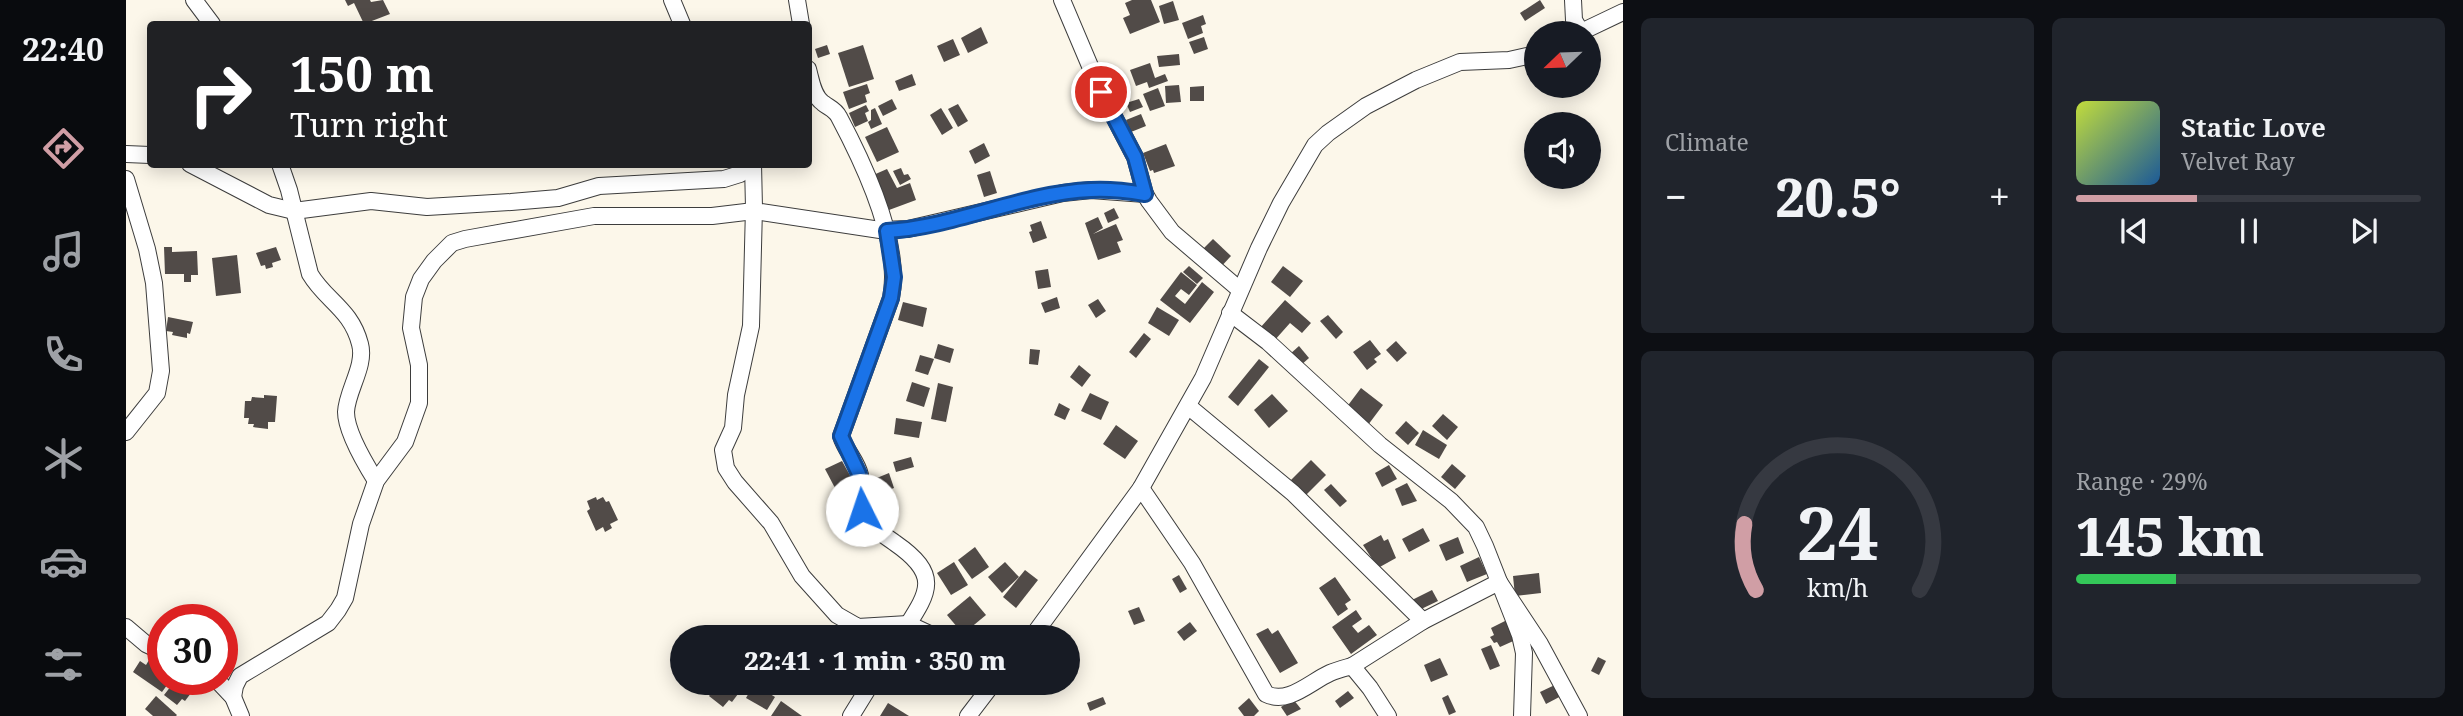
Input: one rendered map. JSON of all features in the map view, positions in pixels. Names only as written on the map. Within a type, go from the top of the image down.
[{"type":"street","points":[[672,0],[681,21]]},
{"type":"street","points":[[797,0],[800,21]]},
{"type":"street","points":[[1062,0],[1101,92],[1135,157],[1145,194],[1172,232],[1240,290]]},
{"type":"street","points":[[1573,0],[1574,21]]},
{"type":"street","points":[[200,2],[210,21]]},
{"type":"street","points":[[1601,23],[1623,12]]},
{"type":"street","points":[[1041,625],[1141,488],[1188,406],[1281,203],[1315,145],[1366,106],[1416,79],[1460,62],[1524,57]]},
{"type":"street","points":[[812,81],[817,96],[837,114],[864,168],[887,231],[894,277],[891,298],[841,436],[859,474],[859,501],[867,520],[877,531],[914,556],[926,578],[927,588],[907,625]]},
{"type":"street","points":[[126,155],[147,155]]},
{"type":"street","points":[[198,168],[269,205],[294,211],[371,201],[427,207],[549,199],[599,186],[724,179],[749,168]]},
{"type":"street","points":[[281,168],[310,274],[346,313],[360,344],[360,358],[346,415],[354,438],[376,481]]},
{"type":"street","points":[[753,168],[751,326],[736,395],[733,428],[723,450],[726,468],[771,523],[802,576],[837,615],[855,625]]},
{"type":"street","points":[[126,179],[154,283],[161,371],[157,394],[126,432]]},
{"type":"street","points":[[241,716],[233,697],[240,676],[320,628],[334,617],[345,598],[361,524],[376,481],[404,442],[419,403],[419,365],[411,328],[414,296],[421,279],[452,243],[594,216],[712,216],[754,211],[887,231],[924,227],[1063,193],[1091,190],[1145,194]]},
{"type":"street","points":[[1230,313],[1268,342],[1380,445],[1468,517],[1485,546],[1520,635],[1524,653],[1522,716]]},
{"type":"street","points":[[1188,406],[1293,493],[1423,621]]},
{"type":"street","points":[[1141,488],[1192,563],[1266,694],[1275,699],[1288,696],[1329,674],[1352,666],[1423,621],[1499,582]]},
{"type":"street","points":[[1499,582],[1535,635],[1578,716]]},
{"type":"street","points":[[126,627],[147,644]]},
{"type":"street","points":[[1352,666],[1388,716]]},
{"type":"street","points":[[851,716],[864,695]]},
{"type":"street","points":[[968,716],[984,695]]},
{"type":"building","points":[[345,0],[383,0],[390,14],[372,21],[363,21],[354,3],[348,6]]},
{"type":"building","points":[[1132,0],[1151,0],[1160,22],[1130,34],[1123,18],[1130,15],[1125,3]]},
{"type":"building","points":[[1540,0],[1545,8],[1525,21],[1520,13]]},
{"type":"building","points":[[1173,1],[1179,20],[1164,24],[1159,6]]},
{"type":"building","points":[[1203,15],[1206,24],[1201,26],[1203,33],[1188,39],[1182,23]]},
{"type":"building","points":[[981,27],[988,43],[968,53],[961,38]]},
{"type":"building","points":[[1204,37],[1208,49],[1194,54],[1189,42]]},
{"type":"building","points":[[953,39],[960,55],[944,62],[937,46]]},
{"type":"building","points":[[827,45],[830,54],[818,58],[815,49]]},
{"type":"building","points":[[863,45],[874,79],[849,87],[838,53]]},
{"type":"building","points":[[1179,54],[1180,65],[1159,67],[1157,56]]},
{"type":"building","points":[[1150,63],[1155,78],[1165,74],[1168,81],[1149,88],[1147,82],[1136,86],[1130,70]]},
{"type":"building","points":[[912,74],[916,85],[899,91],[895,81]]},
{"type":"building","points":[[867,84],[870,93],[865,95],[867,102],[849,109],[843,92]]},
{"type":"building","points":[[1179,85],[1181,102],[1166,103],[1165,86]]},
{"type":"building","points":[[1204,86],[1204,101],[1190,101],[1190,87]]},
{"type":"building","points":[[1158,88],[1165,106],[1150,111],[1143,94]]},
{"type":"building","points":[[892,99],[897,109],[883,116],[878,106]]},
{"type":"building","points":[[1139,99],[1143,107],[1130,112],[1126,103]]},
{"type":"building","points":[[958,104],[968,121],[958,127],[948,109]]},
{"type":"building","points":[[866,105],[869,111],[865,113],[868,121],[855,127],[849,113]]},
{"type":"building","points":[[875,108],[882,124],[871,129],[868,122],[871,120],[871,110]]},
{"type":"building","points":[[941,108],[953,128],[942,135],[930,115]]},
{"type":"building","points":[[1141,114],[1146,126],[1131,132],[1126,120]]},
{"type":"building","points":[[887,127],[899,152],[877,162],[865,137]]},
{"type":"building","points":[[984,143],[990,156],[975,164],[969,151]]},
{"type":"building","points":[[1166,144],[1175,166],[1154,173],[1153,170],[1150,171],[1143,153]]},
{"type":"building","points":[[901,168],[904,175],[908,174],[911,179],[900,185],[893,171]]},
{"type":"building","points":[[887,169],[897,188],[910,183],[916,200],[889,210],[883,193],[875,196],[871,176]]},
{"type":"building","points":[[990,171],[997,193],[984,197],[977,175]]},
{"type":"building","points":[[1114,208],[1119,218],[1108,223],[1104,213]]},
{"type":"building","points":[[1098,217],[1103,228],[1093,234],[1116,224],[1123,240],[1117,242],[1121,252],[1098,260],[1085,223]]},
{"type":"building","points":[[1041,221],[1047,238],[1033,243],[1029,232],[1032,231],[1030,225]]},
{"type":"building","points":[[1213,239],[1231,256],[1218,270],[1200,252]]},
{"type":"building","points":[[164,247],[172,247],[172,252],[197,251],[198,275],[191,275],[191,282],[184,282],[184,274],[165,274]]},
{"type":"building","points":[[276,247],[281,260],[272,263],[273,267],[266,269],[265,265],[261,266],[256,253]]},
{"type":"building","points":[[237,255],[241,293],[216,296],[212,258]]},
{"type":"building","points":[[1189,266],[1203,278],[1197,284],[1183,272]]},
{"type":"building","points":[[1283,266],[1303,281],[1290,297],[1271,282]]},
{"type":"building","points":[[1048,269],[1051,287],[1038,289],[1035,271]]},
{"type":"building","points":[[1181,272],[1197,285],[1189,295],[1181,289],[1175,296],[1185,304],[1202,282],[1214,292],[1190,323],[1160,300]]},
{"type":"building","points":[[1057,297],[1060,308],[1045,313],[1041,303]]},
{"type":"building","points":[[1098,299],[1106,311],[1096,318],[1088,305]]},
{"type":"building","points":[[1285,300],[1311,323],[1302,333],[1290,323],[1274,341],[1260,328]]},
{"type":"building","points":[[903,302],[927,308],[923,327],[898,320]]},
{"type":"building","points":[[1157,307],[1179,320],[1169,336],[1148,323]]},
{"type":"building","points":[[1328,315],[1343,332],[1336,339],[1320,321]]},
{"type":"building","points":[[168,317],[193,322],[187,338],[166,331]]},
{"type":"building","points":[[1144,333],[1151,339],[1136,358],[1129,352]]},
{"type":"building","points":[[1370,340],[1381,354],[1374,359],[1377,362],[1367,370],[1353,352]]},
{"type":"building","points":[[1396,341],[1407,353],[1397,362],[1386,350]]},
{"type":"building","points":[[938,344],[954,349],[950,363],[934,358]]},
{"type":"building","points":[[1299,346],[1309,358],[1300,366],[1289,355]]},
{"type":"building","points":[[1030,349],[1040,350],[1038,365],[1029,364]]},
{"type":"building","points":[[920,355],[934,359],[928,375],[915,371]]},
{"type":"building","points":[[1259,359],[1269,367],[1238,406],[1228,397]]},
{"type":"building","points":[[1079,365],[1091,375],[1082,387],[1070,377]]},
{"type":"building","points":[[912,382],[930,388],[924,407],[906,401]]},
{"type":"building","points":[[938,383],[953,387],[946,422],[931,419]]},
{"type":"building","points":[[1361,388],[1383,405],[1368,425],[1346,408]]},
{"type":"building","points":[[1090,393],[1109,402],[1101,420],[1081,411]]},
{"type":"building","points":[[1272,394],[1288,411],[1269,428],[1254,410]]},
{"type":"building","points":[[264,395],[277,396],[275,422],[268,422],[268,429],[253,427],[254,424],[248,424],[249,418],[244,418],[245,401],[251,401],[252,397],[264,398]]},
{"type":"building","points":[[1059,403],[1070,409],[1065,420],[1054,415]]},
{"type":"building","points":[[1443,414],[1458,427],[1447,440],[1432,426]]},
{"type":"building","points":[[896,418],[922,422],[919,438],[894,434]]},
{"type":"building","points":[[1406,421],[1419,433],[1408,445],[1395,433]]},
{"type":"building","points":[[1116,425],[1138,441],[1125,459],[1103,444]]},
{"type":"building","points":[[1423,430],[1447,445],[1439,459],[1415,445]]},
{"type":"building","points":[[911,457],[914,467],[896,472],[893,462]]},
{"type":"building","points":[[1311,460],[1326,475],[1306,495],[1291,480]]},
{"type":"building","points":[[842,461],[852,479],[835,488],[825,469]]},
{"type":"building","points":[[1452,464],[1466,476],[1455,489],[1441,477]]},
{"type":"building","points":[[1389,465],[1397,479],[1382,487],[1375,473]]},
{"type":"building","points":[[889,473],[894,488],[877,494],[872,480]]},
{"type":"building","points":[[1407,483],[1417,501],[1402,506],[1395,489]]},
{"type":"building","points":[[1331,484],[1347,501],[1340,507],[1324,490]]},
{"type":"building","points":[[596,497],[597,500],[603,497],[606,502],[609,501],[618,520],[610,524],[612,528],[605,532],[603,527],[596,531],[587,511],[590,509],[587,501]]},
{"type":"building","points":[[1423,528],[1430,541],[1409,552],[1402,539]]},
{"type":"building","points":[[1381,535],[1384,541],[1388,539],[1396,558],[1378,568],[1363,545]]},
{"type":"building","points":[[1458,537],[1464,553],[1446,561],[1439,545]]},
{"type":"building","points":[[975,547],[989,567],[972,579],[958,560]]},
{"type":"building","points":[[1479,557],[1487,574],[1467,582],[1460,566]]},
{"type":"building","points":[[954,562],[968,585],[951,595],[937,573]]},
{"type":"building","points":[[1005,562],[1019,577],[1002,593],[988,577]]},
{"type":"building","points":[[1025,570],[1038,580],[1016,608],[1003,597]]},
{"type":"building","points":[[1539,573],[1541,593],[1515,596],[1513,576]]},
{"type":"building","points":[[1179,575],[1187,589],[1180,593],[1172,579]]},
{"type":"building","points":[[1335,577],[1351,600],[1345,604],[1348,609],[1338,616],[1319,588]]},
{"type":"building","points":[[1432,590],[1438,601],[1417,611],[1412,600]]},
{"type":"building","points":[[970,596],[986,615],[974,625],[955,625],[947,615]]},
{"type":"building","points":[[1139,607],[1145,621],[1134,625],[1128,611]]},
{"type":"building","points":[[1356,610],[1362,619],[1352,626],[1358,633],[1369,625],[1377,635],[1351,654],[1332,627]]},
{"type":"building","points":[[1509,619],[1520,638],[1500,647],[1490,637],[1494,635],[1491,628]]},
{"type":"building","points":[[1190,622],[1197,631],[1184,641],[1177,632]]},
{"type":"building","points":[[1268,628],[1272,634],[1278,630],[1298,663],[1280,673],[1256,634]]},
{"type":"building","points":[[1491,645],[1500,666],[1490,670],[1481,649]]},
{"type":"building","points":[[1598,657],[1606,661],[1599,675],[1591,671]]},
{"type":"building","points":[[1440,658],[1448,675],[1431,682],[1424,665]]},
{"type":"building","points":[[140,661],[146,665],[147,682],[133,672]]},
{"type":"building","points":[[1559,683],[1565,694],[1546,704],[1540,692]]},
{"type":"building","points":[[1348,691],[1354,698],[1340,708],[1335,701]]},
{"type":"building","points":[[164,695],[190,695],[177,705]]},
{"type":"building","points":[[710,695],[737,695],[723,707]]},
{"type":"building","points":[[748,695],[775,697],[767,710],[746,698]]},
{"type":"building","points":[[1448,695],[1456,712],[1449,715],[1442,698]]},
{"type":"building","points":[[156,696],[177,715],[153,716],[145,709]]},
{"type":"building","points":[[1103,697],[1106,704],[1090,711],[1087,703]]},
{"type":"building","points":[[1249,698],[1259,711],[1254,716],[1244,716],[1238,708]]},
{"type":"building","points":[[1293,699],[1301,709],[1287,716],[1281,707]]},
{"type":"building","points":[[781,701],[802,716],[771,716]]},
{"type":"building","points":[[888,703],[909,716],[880,716]]},
{"type":"route","points":[[862,510],[859,501],[859,474],[841,436],[891,298],[894,277],[887,231],[924,227],[1063,193],[1115,190],[1145,194],[1135,157],[1101,92]]}]
